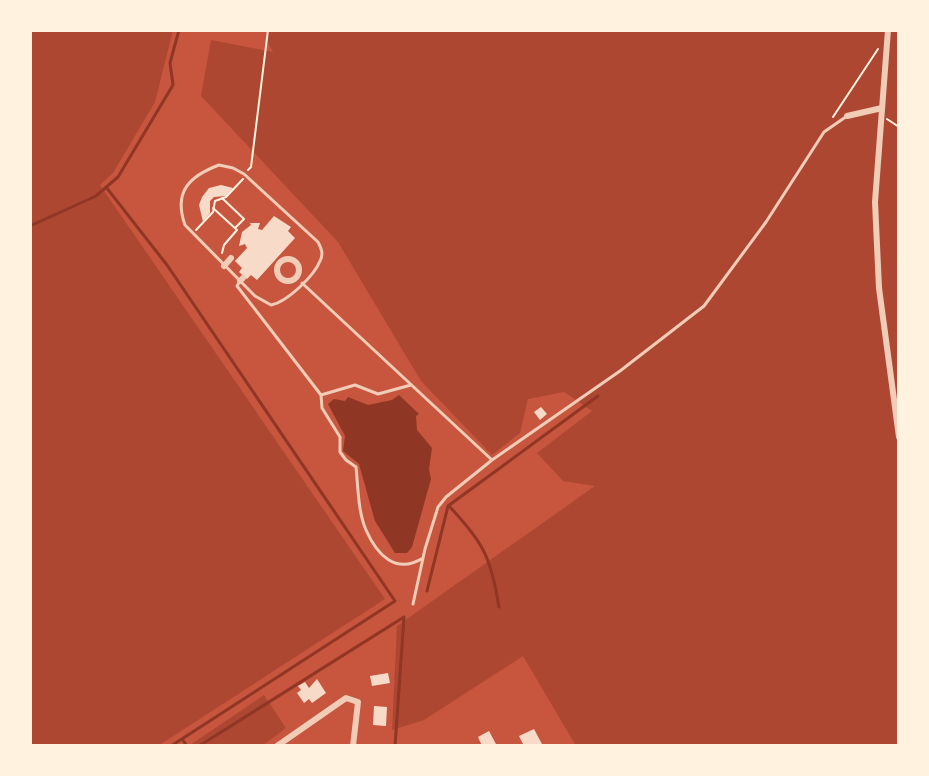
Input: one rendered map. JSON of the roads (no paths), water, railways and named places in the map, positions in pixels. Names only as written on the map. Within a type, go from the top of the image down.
[{"type":"street","points":[[887,34],[875,202],[879,288],[899,437]]},
{"type":"street","points":[[847,116],[882,108]]},
{"type":"street","points":[[224,265],[231,258]]},
{"type":"street","points":[[277,746],[346,698],[358,702],[353,746]]},
{"type":"lane","points":[[413,604],[438,507],[446,497],[704,306],[766,222],[824,132],[847,116]]},
{"type":"lane","points":[[219,165],[245,175],[318,242],[322,250],[320,263],[299,280],[285,301],[271,305],[255,296],[224,265],[185,225],[180,210],[181,199],[190,181],[203,171],[219,165]]},
{"type":"lane","points":[[242,280],[237,286],[321,395],[322,408],[340,437],[340,452],[356,467],[366,531],[386,559],[393,563],[413,564],[423,558]]},
{"type":"lane","points":[[299,280],[492,460]]},
{"type":"lane","points":[[321,395],[355,385],[378,394],[411,385]]},
{"type":"waterway","points":[[30,226],[96,196],[118,177],[173,85],[170,63],[179,30]]},
{"type":"waterway","points":[[106,187],[167,265],[395,601],[171,746]]},
{"type":"waterway","points":[[427,591],[448,506],[598,396]]},
{"type":"waterway","points":[[449,506],[484,552],[499,607]]},
{"type":"waterway","points":[[199,746],[404,617]]},
{"type":"waterway","points":[[395,746],[404,617]]},
{"type":"waterway","points":[[182,739],[187,746]]}]
